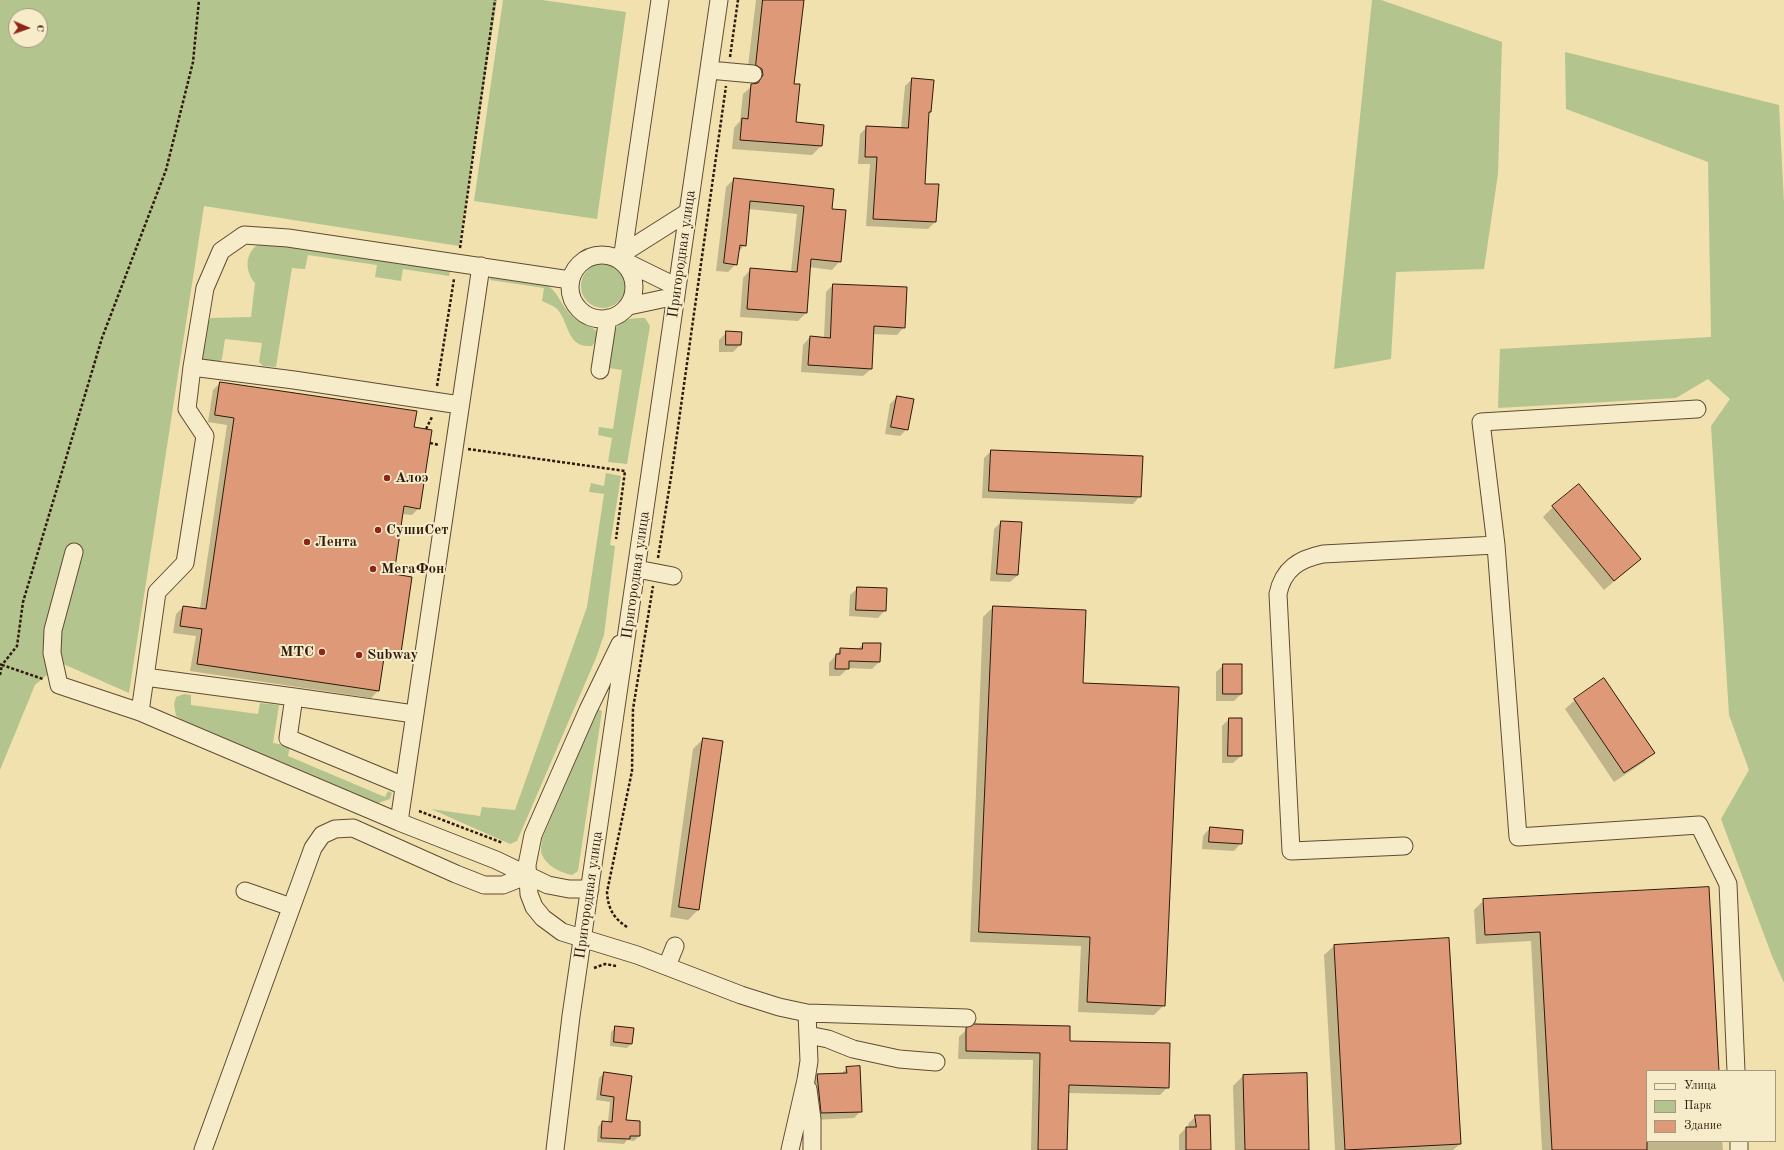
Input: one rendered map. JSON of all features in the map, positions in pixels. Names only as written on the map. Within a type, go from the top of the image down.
[{"type":"street","points":[[629,306],[635,290],[631,270],[620,255],[660,0]]},
{"type":"street","name":"Пригородная улица","points":[[555,1150],[571,1016],[719,0]]},
{"type":"street","points":[[709,70],[753,74]]},
{"type":"street","points":[[620,255],[688,212]]},
{"type":"street","points":[[140,712],[157,592],[185,563],[205,436],[187,409],[192,367],[205,288],[221,252],[244,235],[288,238],[570,280]]},
{"type":"street","points":[[597,254],[620,255],[676,291],[629,306],[616,317],[598,319],[582,312],[572,298],[570,280],[580,263],[597,254]]},
{"type":"street","points":[[399,822],[481,266]]},
{"type":"street","points":[[600,370],[608,318]]},
{"type":"street","points":[[192,367],[460,405]]},
{"type":"street","points":[[1696,410],[1481,422],[1496,545],[1518,836],[1699,825],[1728,884],[1736,1070]]},
{"type":"street","points":[[1404,846],[1291,850],[1278,594],[1280,585],[1284,575],[1297,564],[1308,557],[1323,554],[1496,545]]},
{"type":"street","points":[[74,552],[53,630],[52,653],[59,685],[140,712],[399,822],[496,860],[548,885],[569,889],[590,889]]},
{"type":"street","points":[[636,569],[673,576]]},
{"type":"street","points":[[628,630],[588,710],[533,835],[529,850],[529,894],[534,907],[542,918],[562,932],[637,955],[778,1008],[807,1013],[967,1018]]},
{"type":"street","points":[[145,678],[414,714]]},
{"type":"street","points":[[294,697],[288,738],[404,786]]},
{"type":"street","points":[[204,1150],[313,848],[322,835],[334,828],[353,828],[484,885],[503,885],[528,875]]},
{"type":"street","points":[[245,891],[292,907]]},
{"type":"street","points":[[667,966],[676,946]]},
{"type":"street","points":[[790,1150],[809,1061],[807,1013]]},
{"type":"street","points":[[808,1035],[828,1039],[853,1049],[899,1059],[936,1062]]},
{"type":"street","points":[[806,1080],[812,1119],[812,1150]]},
{"type":"path","points":[[0,675],[1,665],[17,646],[23,602],[102,338],[166,170],[193,62],[199,0]]},
{"type":"path","points":[[426,429],[433,413],[460,246],[494,0]]},
{"type":"path","points":[[729,63],[738,0]]},
{"type":"path","points":[[627,927],[619,922],[612,912],[608,903],[607,892],[632,771],[633,709],[671,477],[727,78]]},
{"type":"path","points":[[430,443],[625,471],[616,539]]},
{"type":"path","points":[[1,665],[59,685]]},
{"type":"path","points":[[402,805],[503,843]]},
{"type":"green space","points":[[0,0],[497,0],[459,246],[204,206],[129,693],[61,663],[35,685],[0,770]]},
{"type":"green space","points":[[503,0],[542,0],[626,12],[597,219],[474,201]]},
{"type":"green space","points":[[1372,0],[1381,0],[1502,42],[1498,174],[1484,269],[1396,272],[1391,359],[1334,369]]},
{"type":"green space","points":[[1565,52],[1779,105],[1784,203],[1784,983],[1772,956],[1721,819],[1749,770],[1729,715],[1711,426],[1730,399],[1708,379],[1676,398],[1498,408],[1500,349],[1711,337],[1708,162],[1566,109]]},
{"type":"green space","points":[[268,242],[451,268],[449,276],[403,269],[401,281],[375,277],[377,265],[308,255],[305,269],[292,268],[276,367],[263,366],[259,362],[262,343],[225,339],[222,359],[218,363],[206,362],[201,357],[206,325],[211,318],[251,317],[255,283],[248,270],[248,259],[252,250],[256,246]]},
{"type":"green space","points":[[603,264],[615,268],[621,274],[625,286],[621,298],[615,304],[603,308],[591,304],[585,298],[581,286],[585,274],[591,268]]},
{"type":"green space","points":[[491,273],[533,280],[548,286],[556,293],[570,314],[597,332],[596,341],[592,346],[583,345],[577,343],[572,338],[564,320],[556,308],[542,301],[544,288],[490,280]]},
{"type":"green space","points":[[645,318],[650,326],[627,464],[608,462],[612,438],[598,435],[599,427],[613,429],[622,370],[609,368],[612,339],[614,332],[622,322],[629,319]]},
{"type":"green space","points":[[606,473],[621,476],[610,545],[615,546],[604,635],[596,658],[517,841],[510,844],[431,809],[480,816],[482,807],[515,810],[587,607],[604,494],[589,492],[591,483],[604,486]]},
{"type":"green space","points":[[184,694],[191,695],[191,705],[258,714],[260,703],[279,705],[273,743],[290,746],[288,756],[385,797],[388,791],[392,793],[390,799],[378,803],[183,720],[176,716],[174,704],[176,697]]},
{"type":"green space","points":[[598,709],[602,711],[578,871],[572,875],[563,873],[544,859],[541,851],[542,839]]},
{"type":"building","points":[[763,0],[804,0],[794,84],[800,84],[796,122],[824,125],[822,146],[740,140],[742,118],[748,119],[751,84],[758,83],[763,75],[762,69],[756,65]]},
{"type":"building","points":[[912,78],[934,80],[931,112],[929,112],[925,184],[939,184],[936,222],[873,219],[877,157],[865,157],[866,126],[908,128]]},
{"type":"building","points":[[734,178],[834,189],[832,209],[846,210],[841,262],[811,259],[807,313],[747,309],[750,268],[797,272],[804,206],[750,201],[746,246],[740,245],[737,265],[724,263]]},
{"type":"building","points":[[833,284],[907,287],[905,328],[874,326],[872,369],[808,365],[810,336],[830,338]]},
{"type":"building","points":[[726,331],[742,332],[741,345],[726,345]]},
{"type":"building","name":"Лента","points":[[220,382],[417,411],[414,427],[432,430],[420,509],[404,506],[394,574],[412,577],[401,653],[385,651],[379,691],[197,664],[202,629],[180,626],[183,606],[206,609],[234,418],[215,415]]},
{"type":"building","points":[[897,396],[914,399],[908,430],[891,427]]},
{"type":"building","points":[[991,450],[1143,456],[1141,497],[989,491]]},
{"type":"building","points":[[1579,484],[1641,559],[1614,581],[1552,506]]},
{"type":"building","points":[[1001,521],[1022,522],[1018,575],[997,574]]},
{"type":"building","points":[[857,587],[887,588],[886,611],[856,610]]},
{"type":"building","points":[[993,606],[1086,610],[1083,683],[1179,687],[1165,1006],[1087,1002],[1090,937],[979,932]]},
{"type":"building","points":[[863,643],[881,643],[880,662],[849,661],[849,669],[835,669],[836,654],[840,654],[840,648],[862,649]]},
{"type":"building","points":[[1223,664],[1242,664],[1242,694],[1223,694]]},
{"type":"building","points":[[1604,678],[1655,753],[1624,773],[1574,699]]},
{"type":"building","points":[[1229,718],[1242,718],[1242,756],[1228,756]]},
{"type":"building","points":[[703,738],[723,741],[699,910],[679,907]]},
{"type":"building","points":[[1210,827],[1243,830],[1242,844],[1209,842]]},
{"type":"building","points":[[1709,887],[1719,1070],[1646,1070],[1647,1150],[1552,1150],[1540,932],[1485,935],[1483,899]]},
{"type":"building","points":[[1449,938],[1461,1144],[1345,1150],[1334,945]]},
{"type":"building","points":[[975,1024],[1070,1026],[1070,1041],[1170,1043],[1169,1088],[1069,1085],[1067,1150],[1038,1150],[1040,1053],[966,1051],[966,1028]]},
{"type":"building","points":[[615,1026],[634,1028],[632,1044],[614,1042]]},
{"type":"building","points":[[860,1066],[862,1112],[821,1113],[817,1074],[847,1073],[846,1067]]},
{"type":"building","points":[[604,1072],[632,1076],[626,1120],[640,1121],[640,1136],[630,1136],[630,1139],[601,1138],[602,1121],[612,1122],[614,1097],[601,1095]]},
{"type":"building","points":[[1307,1073],[1309,1150],[1245,1150],[1243,1075]]},
{"type":"building","points":[[1195,1115],[1210,1115],[1211,1150],[1186,1150],[1186,1127],[1196,1127]]},
{"type":"place","name":"Алоэ","points":[[387,478]]},
{"type":"place","name":"СушиСет","points":[[378,530]]},
{"type":"place","name":"Лента","points":[[307,542]]},
{"type":"place","name":"МегаФон","points":[[373,569]]},
{"type":"place","name":"МТС","points":[[322,652]]},
{"type":"place","name":"Subway","points":[[359,655]]}]
